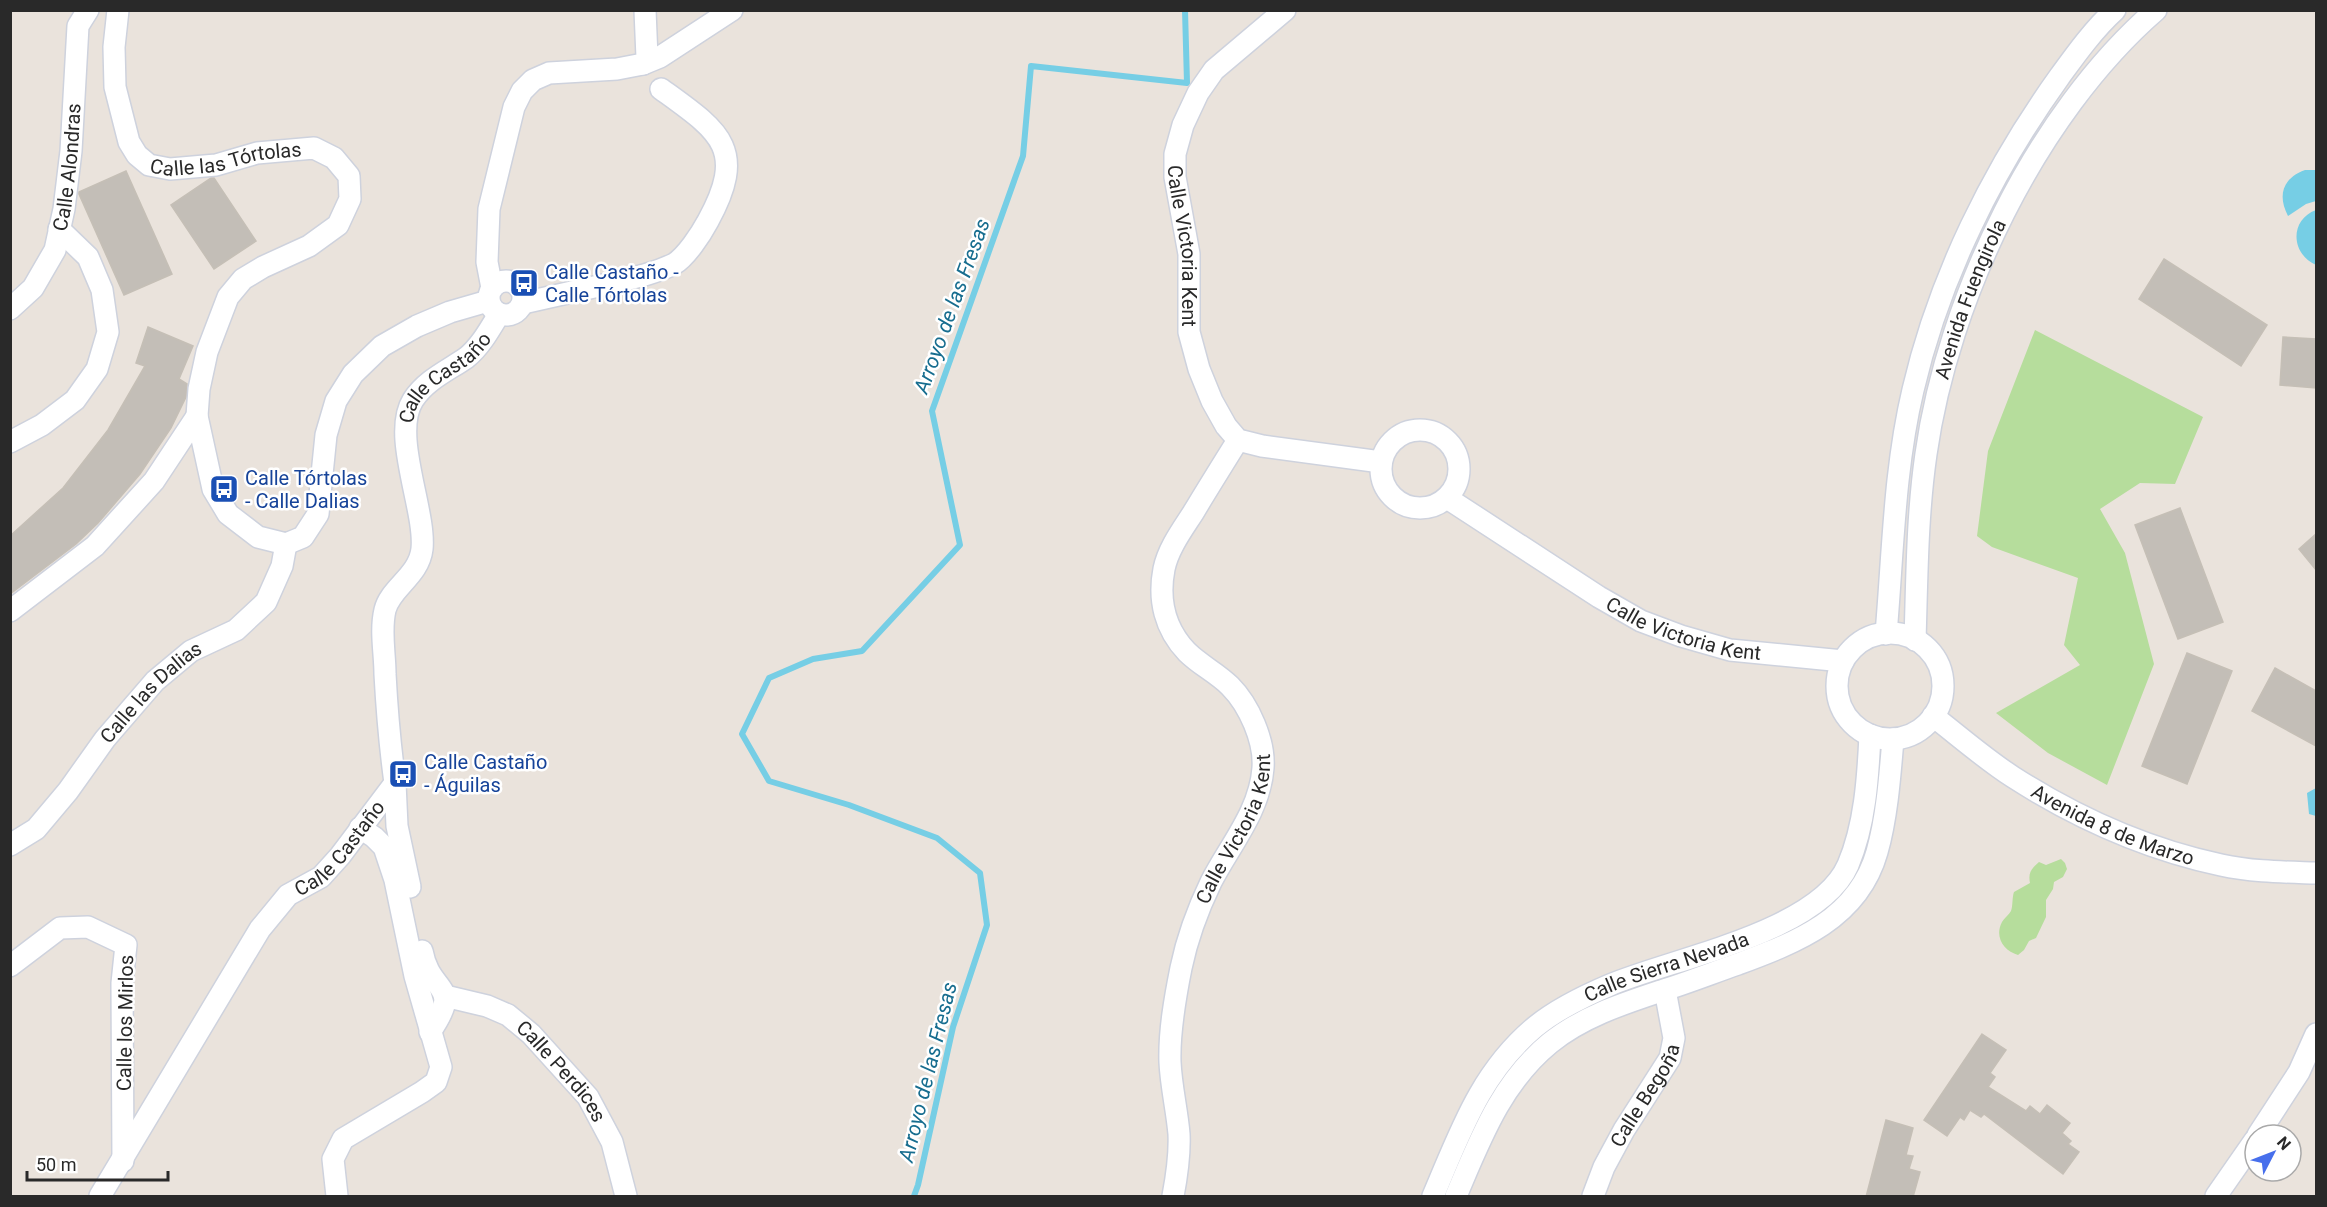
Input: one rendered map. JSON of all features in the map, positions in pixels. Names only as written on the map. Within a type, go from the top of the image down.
[{"type":"street","name":"Calle Alondras","points":[[10,309],[33,288],[55,250],[71,151],[78,26],[88,10]]},
{"type":"street","name":"Calle las Tórtolas","points":[[118,10],[114,47],[115,87],[129,142],[137,155],[150,165],[170,169],[216,165],[257,153],[314,148],[333,158],[349,176],[350,199],[338,225],[309,246],[243,279],[228,297],[207,352],[200,389],[197,416],[213,489],[228,514],[258,537],[286,544]]},
{"type":"street","points":[[643,64],[647,58],[645,10]]},
{"type":"street","points":[[661,89],[707,123],[722,144],[728,170],[717,204],[701,234],[677,262],[653,274],[523,303],[516,312],[505,316],[493,301],[487,262],[489,209],[514,108],[522,91],[533,80],[549,73],[617,69],[643,64],[660,57],[732,10]]},
{"type":"street","name":"Calle Victoria Kent","points":[[1173,1197],[1179,1163],[1179,1132],[1170,1060],[1182,966],[1195,921],[1210,884],[1248,820],[1259,793],[1263,766],[1258,736],[1246,708],[1231,686],[1188,652],[1173,634],[1163,612],[1164,567],[1177,539],[1238,440],[1226,426],[1212,401],[1199,369],[1189,332],[1189,254],[1175,177],[1175,154],[1183,125],[1198,93],[1215,70],[1284,10]]},
{"type":"street","name":"Avenida Fuengirola","points":[[1886,634],[1902,453],[1913,390],[1936,312],[1956,260],[1992,185],[2025,126],[2073,59],[2115,10]]},
{"type":"street","name":"Avenida Fuengirola","points":[[1915,640],[1918,522],[1926,452],[1937,395],[1978,267],[2017,190],[2054,129],[2093,75],[2131,32],[2156,10]]},
{"type":"street","points":[[10,442],[42,425],[75,400],[97,369],[108,332],[102,290],[88,257],[59,229]]},
{"type":"street","points":[[286,544],[303,537],[318,514],[326,435],[336,401],[353,374],[382,346],[417,326],[450,312],[493,301],[503,281],[514,282],[522,291],[523,303]]},
{"type":"street","name":"Calle Castaño","points":[[100,1197],[260,929],[288,895],[321,877],[340,856],[395,783],[386,716],[382,629],[385,608],[417,567],[422,549],[421,529],[408,458],[407,418],[412,401],[424,387],[439,374],[468,357],[486,336],[493,301]]},
{"type":"street","points":[[10,611],[95,546],[154,481],[197,416]]},
{"type":"street","points":[[1411,431],[1433,432],[1452,445],[1459,467],[1459,478],[1447,498],[1437,505],[1413,508],[1392,497],[1381,475],[1381,462],[1391,442],[1411,431]]},
{"type":"street","points":[[1238,440],[1262,446],[1381,462]]},
{"type":"street","name":"Calle Victoria Kent","points":[[1447,498],[1599,597],[1641,621],[1681,636],[1730,650],[1843,662]]},
{"type":"street","name":"Calle las Dalias","points":[[10,845],[36,829],[68,791],[105,739],[154,681],[191,651],[236,630],[266,602],[282,566],[286,544]]},
{"type":"street","points":[[1894,633],[1915,640],[1929,651],[1940,669],[1943,692],[1938,709],[1928,724],[1908,737],[1893,739],[1870,735],[1850,722],[1838,700],[1837,681],[1843,662],[1856,645],[1868,638],[1894,633]]},
{"type":"street","name":"Avenida 8 de Marzo","points":[[1933,717],[2011,776],[2077,815],[2124,836],[2223,866],[2316,873]]},
{"type":"street","name":"Calle Sierra Nevada","points":[[1433,1197],[1462,1127],[1483,1085],[1506,1054],[1536,1026],[1570,1004],[1610,985],[1781,925],[1810,908],[1832,888],[1847,867],[1855,844],[1868,773],[1870,735]]},
{"type":"street","name":"Calle Sierra Nevada","points":[[1456,1197],[1482,1135],[1501,1098],[1522,1071],[1551,1043],[1581,1023],[1620,1005],[1789,945],[1822,927],[1849,903],[1866,879],[1877,852],[1890,774],[1893,739]]},
{"type":"street","points":[[395,783],[397,826],[424,962],[431,977],[440,986],[445,996],[446,1004],[430,1032]]},
{"type":"street","points":[[337,1197],[333,1159],[343,1139],[436,1082],[441,1067],[415,976],[395,880],[384,847],[360,828]]},
{"type":"street","name":"Calle los Mirlos","points":[[10,966],[60,928],[88,927],[126,945],[122,983],[123,1161]]},
{"type":"street","name":"Calle Begoña","points":[[1593,1197],[1604,1167],[1624,1130],[1670,1058],[1674,1038],[1665,990]]},
{"type":"street","name":"Calle Perdices","points":[[445,996],[487,1006],[508,1015],[531,1034],[588,1097],[612,1142],[626,1197]]},
{"type":"street","points":[[2266,1123],[2299,1072],[2316,1034]]},
{"type":"street","points":[[2216,1197],[2243,1158]]},
{"type":"green space","points":[[2035,330],[2203,417],[2175,484],[2140,483],[2100,509],[2125,553],[2154,664],[2107,785],[2048,753],[1996,713],[2080,665],[2064,645],[2078,578],[1992,547],[1977,536],[1988,451]]},
{"type":"green space","points":[[2061,859],[2067,869],[2063,877],[2054,882],[2053,889],[2046,900],[2046,917],[2036,938],[2029,941],[2018,955],[2013,953],[2002,943],[1999,933],[2002,922],[2011,911],[2014,892],[2030,883],[2031,871],[2039,862],[2046,865]]},
{"type":"water","points":[[2305,170],[2316,170],[2316,201],[2306,204],[2288,216],[2283,201],[2284,188],[2292,178]]},
{"type":"water","points":[[2316,210],[2316,265],[2302,253],[2296,237],[2301,221]]},
{"type":"water","points":[[2316,788],[2316,816],[2309,814],[2307,793]]},
{"type":"building","points":[[126,171],[172,274],[124,295],[79,192]]},
{"type":"building","points":[[214,178],[256,241],[214,269],[171,205]]},
{"type":"building","points":[[2164,259],[2267,325],[2241,366],[2139,299]]},
{"type":"building","points":[[148,327],[193,346],[179,379],[187,384],[186,397],[171,428],[140,474],[98,523],[76,544],[10,594],[10,536],[63,488],[108,430],[145,366],[136,363]]},
{"type":"building","points":[[2283,337],[2316,339],[2316,388],[2280,385]]},
{"type":"building","points":[[2180,508],[2223,622],[2178,639],[2135,525]]},
{"type":"building","points":[[2316,534],[2316,570],[2299,549]]},
{"type":"building","points":[[2187,653],[2232,671],[2187,784],[2142,766]]},
{"type":"building","points":[[2275,668],[2316,691],[2316,746],[2252,711]]},
{"type":"building","points":[[1982,1034],[2006,1050],[1990,1073],[1995,1077],[1988,1087],[2026,1111],[2030,1106],[2040,1114],[2047,1105],[2070,1123],[2062,1133],[2071,1141],[2068,1144],[2079,1152],[2063,1174],[1984,1114],[1981,1117],[1970,1110],[1964,1120],[1960,1117],[1947,1136],[1924,1120]]},
{"type":"building","points":[[1886,1120],[1913,1128],[1906,1155],[1913,1156],[1909,1169],[1920,1172],[1913,1197],[1866,1197]]},
{"type":"waterway","name":"Arroyo de las Fresas","points":[[914,1196],[953,1027],[987,925],[980,873],[937,838],[849,805],[769,781],[742,734],[769,678],[813,659],[862,651],[960,545],[932,411],[1023,156],[1031,66],[1187,83],[1185,10]]},
{"type":"place","name":"Calle Castaño - Calle Tórtolas","points":[[524,283]]},
{"type":"place","name":"Calle Tórtolas - Calle Dalias","points":[[224,489]]},
{"type":"place","name":"Calle Castaño - Águilas","points":[[403,774]]}]
